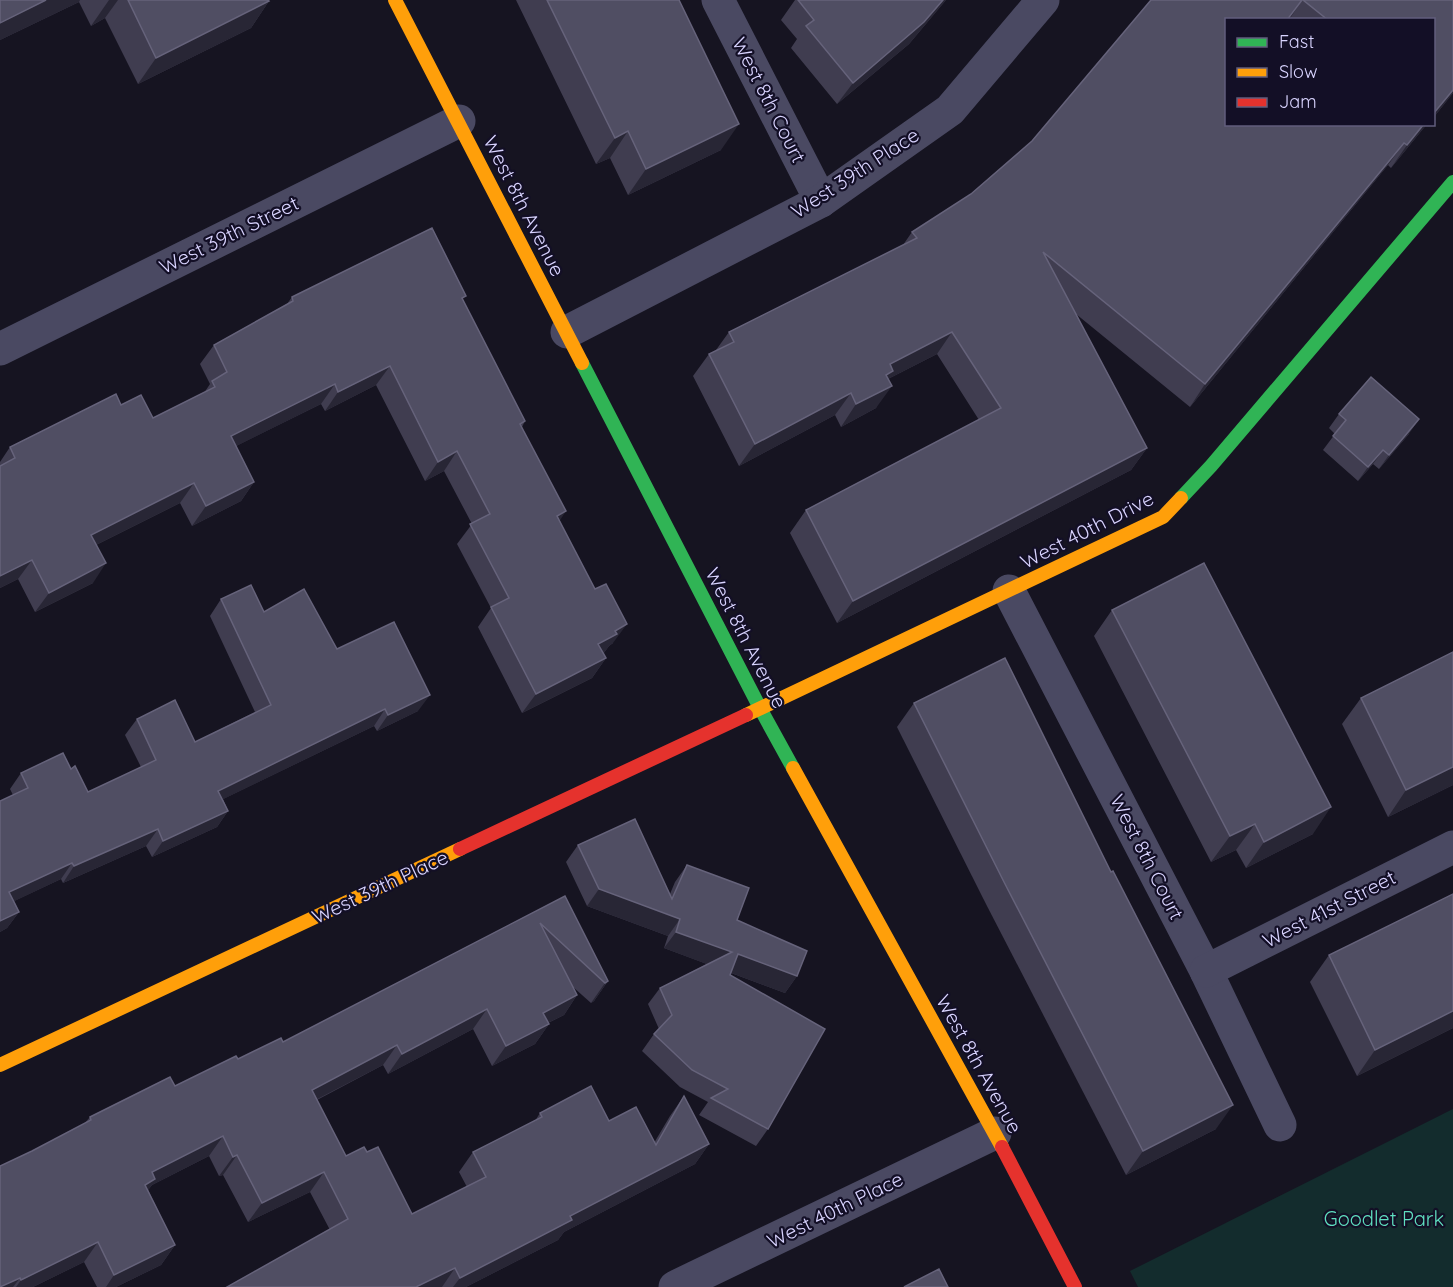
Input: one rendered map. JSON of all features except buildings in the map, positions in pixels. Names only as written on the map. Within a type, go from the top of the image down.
[{"type":"street","name":"West 8th Avenue","points":[[395,0],[760,708],[995,1133],[1075,1287]]},
{"type":"street","name":"West 8th Court","points":[[718,0],[821,201]]},
{"type":"street","name":"West 39th Place","points":[[567,332],[821,201],[950,110],[1043,0]]},
{"type":"street","name":"West 39th Street","points":[[0,349],[459,121]]},
{"type":"street","name":"West 40th Drive","points":[[760,708],[1163,517],[1211,466],[1453,182]]},
{"type":"street","name":"West 8th Court","points":[[1008,591],[1206,971],[1280,1125]]},
{"type":"street","name":"West 39th Place","points":[[0,1065],[760,708]]},
{"type":"street","name":"West 41st Street","points":[[1206,971],[1453,847]]},
{"type":"street","name":"West 40th Place","points":[[675,1287],[995,1133]]},
{"type":"green space","name":"Goodlet Park","points":[[1453,1109],[1453,1287],[1138,1287],[1130,1271]]},
{"type":"traffic: fast","points":[[1181,498],[1211,466],[1453,182]]},
{"type":"traffic: fast","points":[[582,363],[793,768]]},
{"type":"traffic: slow","points":[[395,0],[582,363]]},
{"type":"traffic: slow","points":[[746,715],[1163,517],[1181,498]]},
{"type":"traffic: slow","points":[[793,768],[1002,1147]]},
{"type":"traffic: slow","points":[[0,1065],[460,849]]},
{"type":"traffic: jam","points":[[460,849],[746,715]]},
{"type":"traffic: jam","points":[[1002,1147],[1075,1287]]}]
